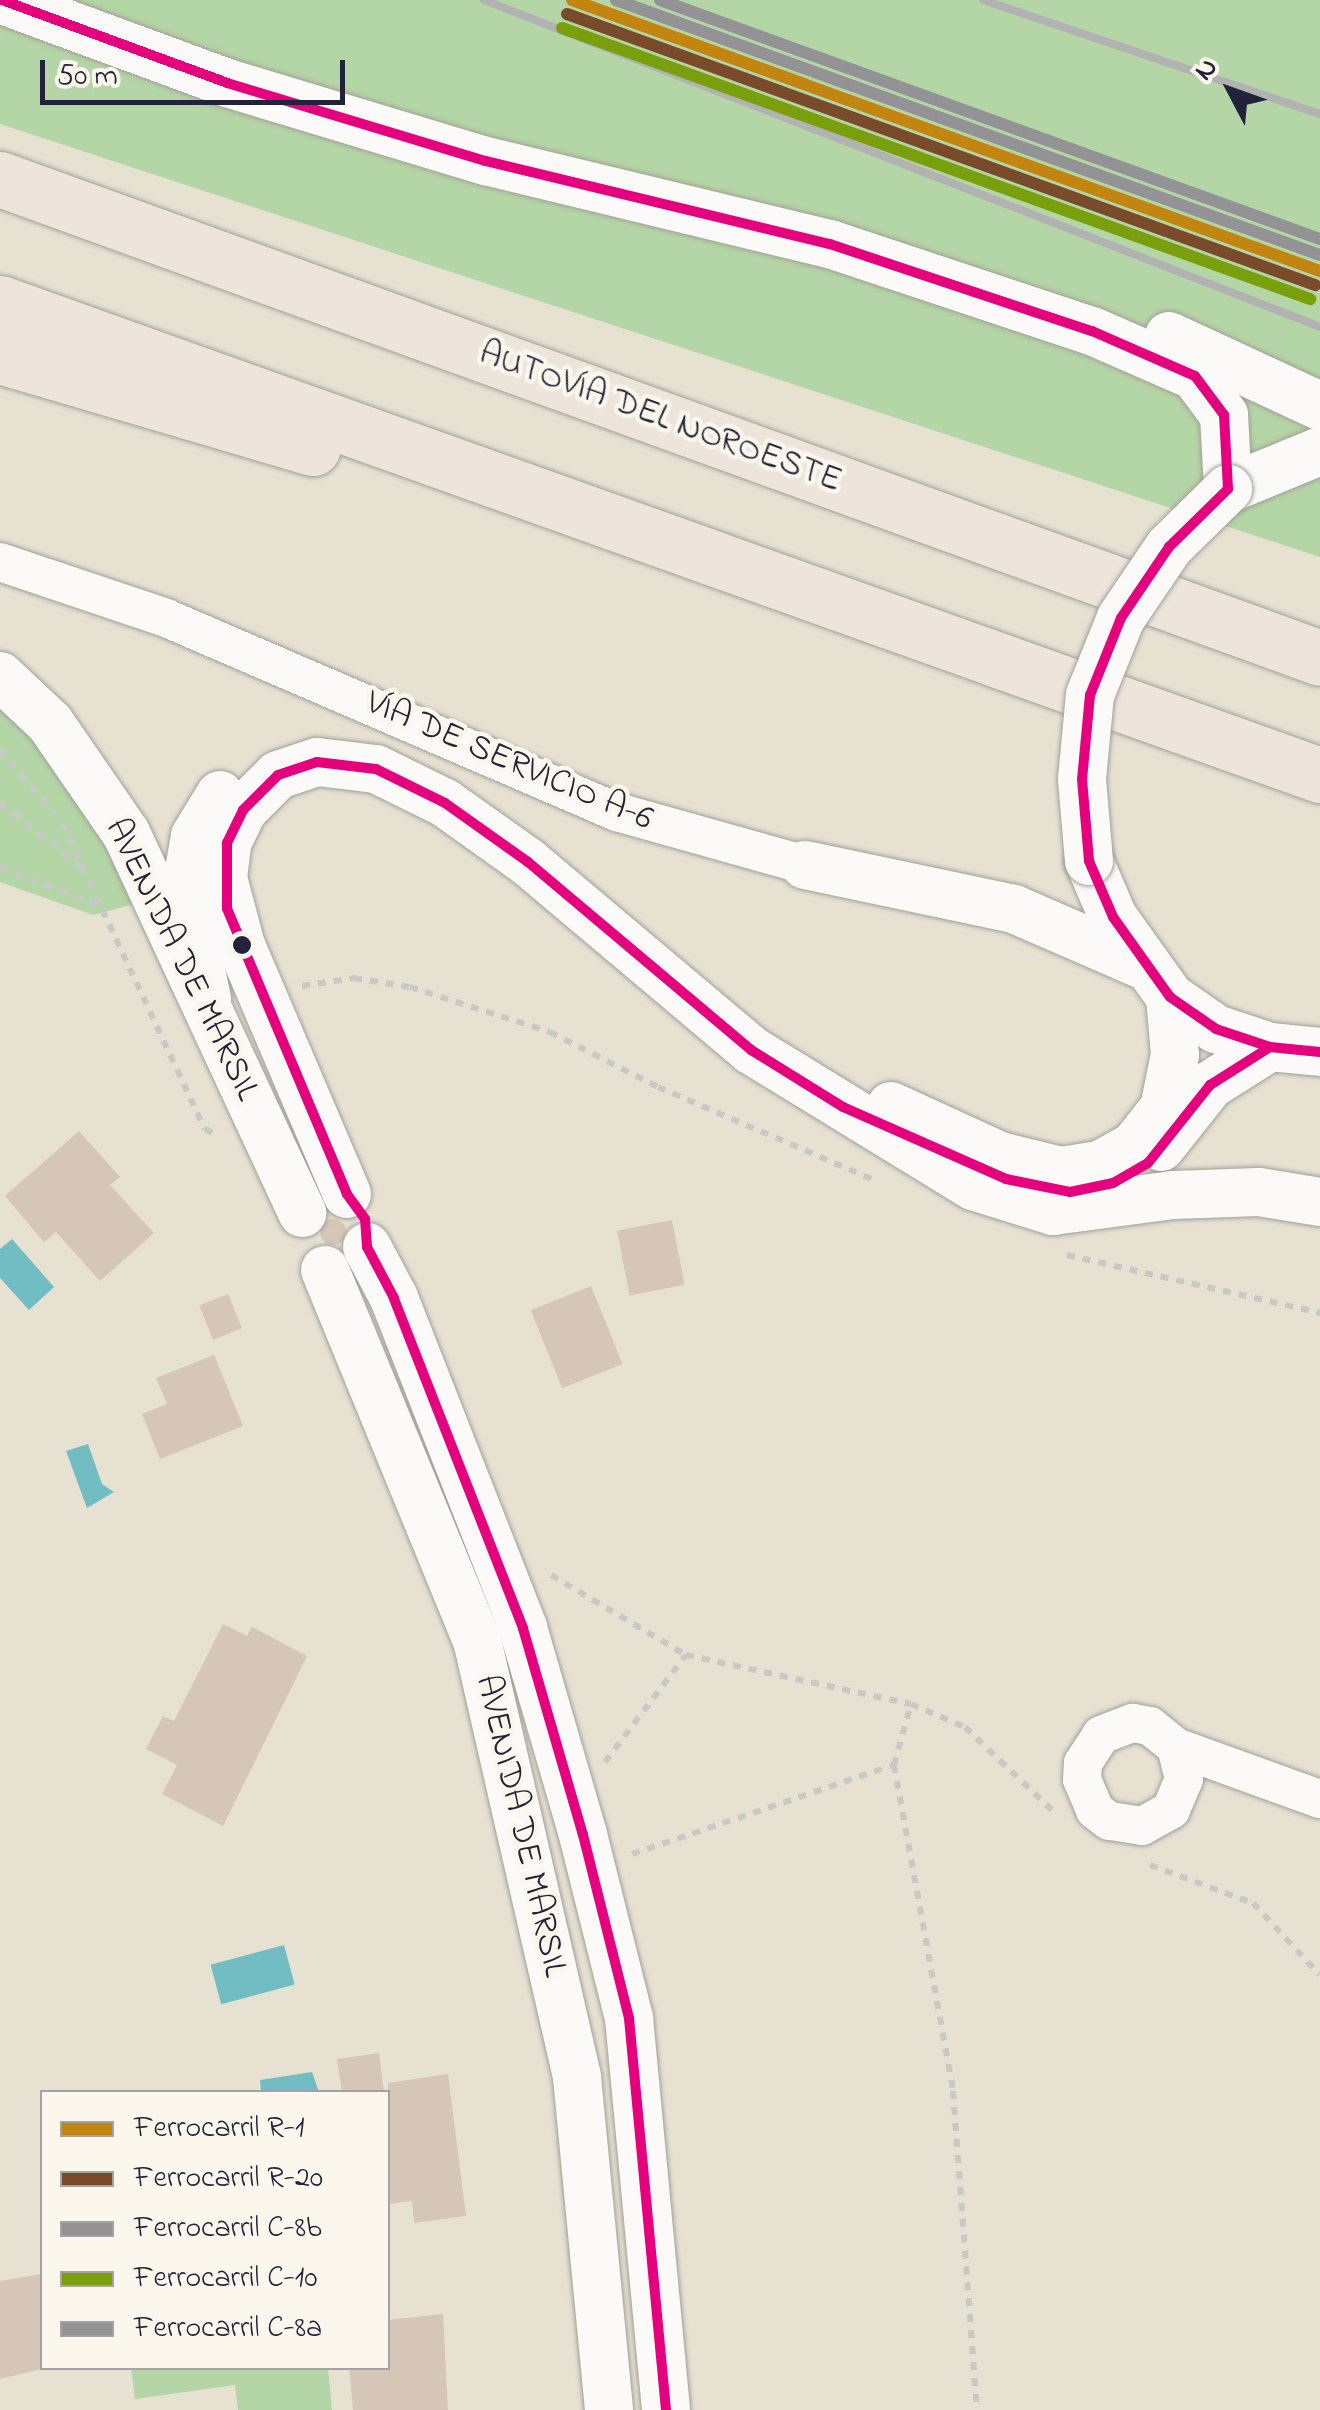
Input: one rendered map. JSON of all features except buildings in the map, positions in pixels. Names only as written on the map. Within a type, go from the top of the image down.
[{"type":"highway","name":"AUTOVÍA DEL NOROESTE","points":[[0,179],[1320,658]]},
{"type":"highway","points":[[0,302],[1320,775]]},
{"type":"highway","points":[[0,356],[82,385],[760,572]]},
{"type":"street","points":[[2,0],[226,83],[486,161],[830,244],[1092,331],[1195,376],[1224,415],[1228,489]]},
{"type":"street","points":[[63,0],[131,31],[502,142],[964,259],[1159,331],[1320,406]]},
{"type":"street","points":[[1320,451],[1228,489],[1169,547],[1121,618],[1090,695],[1082,779],[1089,861],[1156,981],[1216,1029],[1270,1047],[1320,1052]]},
{"type":"street","name":"VÍA DE SERVICIO A-6","points":[[0,562],[166,618],[617,812],[805,865],[1014,909],[1156,981],[1176,1055],[1164,1108],[1134,1146],[1100,1164],[1062,1171],[1000,1156],[852,1087],[767,1033],[460,786],[398,754],[352,742],[305,742],[264,753],[222,792],[195,836],[185,892],[207,999]]},
{"type":"street","name":"AVENIDA DE MARSIL","points":[[0,676],[50,724],[126,834],[207,999],[302,1213]]},
{"type":"street","name":"VÍA DE SERVICIO A-6","points":[[243,810],[278,775],[318,762],[393,778],[445,803],[528,862],[724,1029],[973,1186],[1053,1211],[1173,1195],[1260,1192],[1320,1202]]},
{"type":"street","name":"AVENIDA DE MARSIL","points":[[243,810],[226,843],[225,893],[267,1005],[347,1194]]},
{"type":"street","name":"VÍA DE SERVICIO A-6","points":[[843,1107],[1006,1179],[1070,1192],[1113,1183],[1148,1163],[1210,1085],[1270,1047]]},
{"type":"street","points":[[347,1194],[365,1219],[367,1247],[347,1265],[325,1270],[304,1245],[302,1213],[323,1196],[347,1194]]},
{"type":"street","name":"AVENIDA DE MARSIL","points":[[367,1247],[394,1298],[524,1628],[591,1868],[628,2018],[666,2410]]},
{"type":"street","name":"AVENIDA DE MARSIL","points":[[325,1270],[477,1640],[577,2077],[610,2410]]},
{"type":"street","points":[[1176,1746],[1320,1798]]},
{"type":"path","points":[[0,803],[84,868]]},
{"type":"path","points":[[0,867],[101,907]]},
{"type":"path","points":[[267,1005],[288,988],[354,978],[410,987],[550,1032],[658,1087],[893,1189]]},
{"type":"path","points":[[1058,1252],[1320,1314]]},
{"type":"path","points":[[488,1539],[686,1655],[911,1704],[965,1727],[1060,1817]]},
{"type":"path","points":[[574,1803],[686,1655]]},
{"type":"path","points":[[911,1704],[894,1764],[953,2090],[976,2410]]},
{"type":"path","points":[[591,1868],[894,1764]]},
{"type":"path","points":[[1130,1859],[1253,1902],[1320,1975]]},
{"type":"green space","points":[[0,0],[1320,0],[1320,557],[0,124]]},
{"type":"green space","points":[[0,696],[84,800],[138,903],[93,915],[0,882]]},
{"type":"green space","points":[[131,2370],[328,2370],[332,2410],[238,2410],[235,2385],[135,2399]]},
{"type":"water","points":[[12,1239],[54,1287],[29,1310],[0,1278],[0,1249]]},
{"type":"water","points":[[88,1444],[102,1484],[114,1492],[87,1508],[66,1451]]},
{"type":"water","points":[[284,1945],[295,1985],[221,2004],[211,1965]]},
{"type":"water","points":[[312,2072],[318,2090],[261,2090],[260,2080]]},
{"type":"railway","points":[[484,0],[1320,327]]},
{"type":"railway","points":[[983,0],[1320,114]]},
{"type":"rail line","name":"R-1","points":[[572,0],[1320,271]]},
{"type":"rail line","name":"C-8b","points":[[616,0],[1320,255]]},
{"type":"rail line","name":"C-8a","points":[[660,0],[1320,239]]},
{"type":"rail line","name":"R-20","points":[[567,14],[1315,285]]},
{"type":"rail line","name":"C-10","points":[[562,28],[1310,299]]},
{"type":"transit line","points":[[2,0],[227,83],[486,161],[830,244],[1092,331],[1195,376],[1224,415],[1228,489],[1169,547],[1121,618],[1090,695],[1082,779],[1089,861],[1113,917],[1170,997],[1216,1029],[1270,1047],[1320,1052]]},
{"type":"transit line","points":[[666,2410],[629,2018],[583,1835],[523,1628],[394,1298],[367,1247],[365,1219],[347,1194],[227,908],[227,843],[243,810],[278,775],[317,762],[376,769],[445,803],[528,862],[751,1050],[843,1107],[1006,1179],[1070,1192],[1113,1183],[1148,1163],[1210,1085],[1270,1047]]}]
